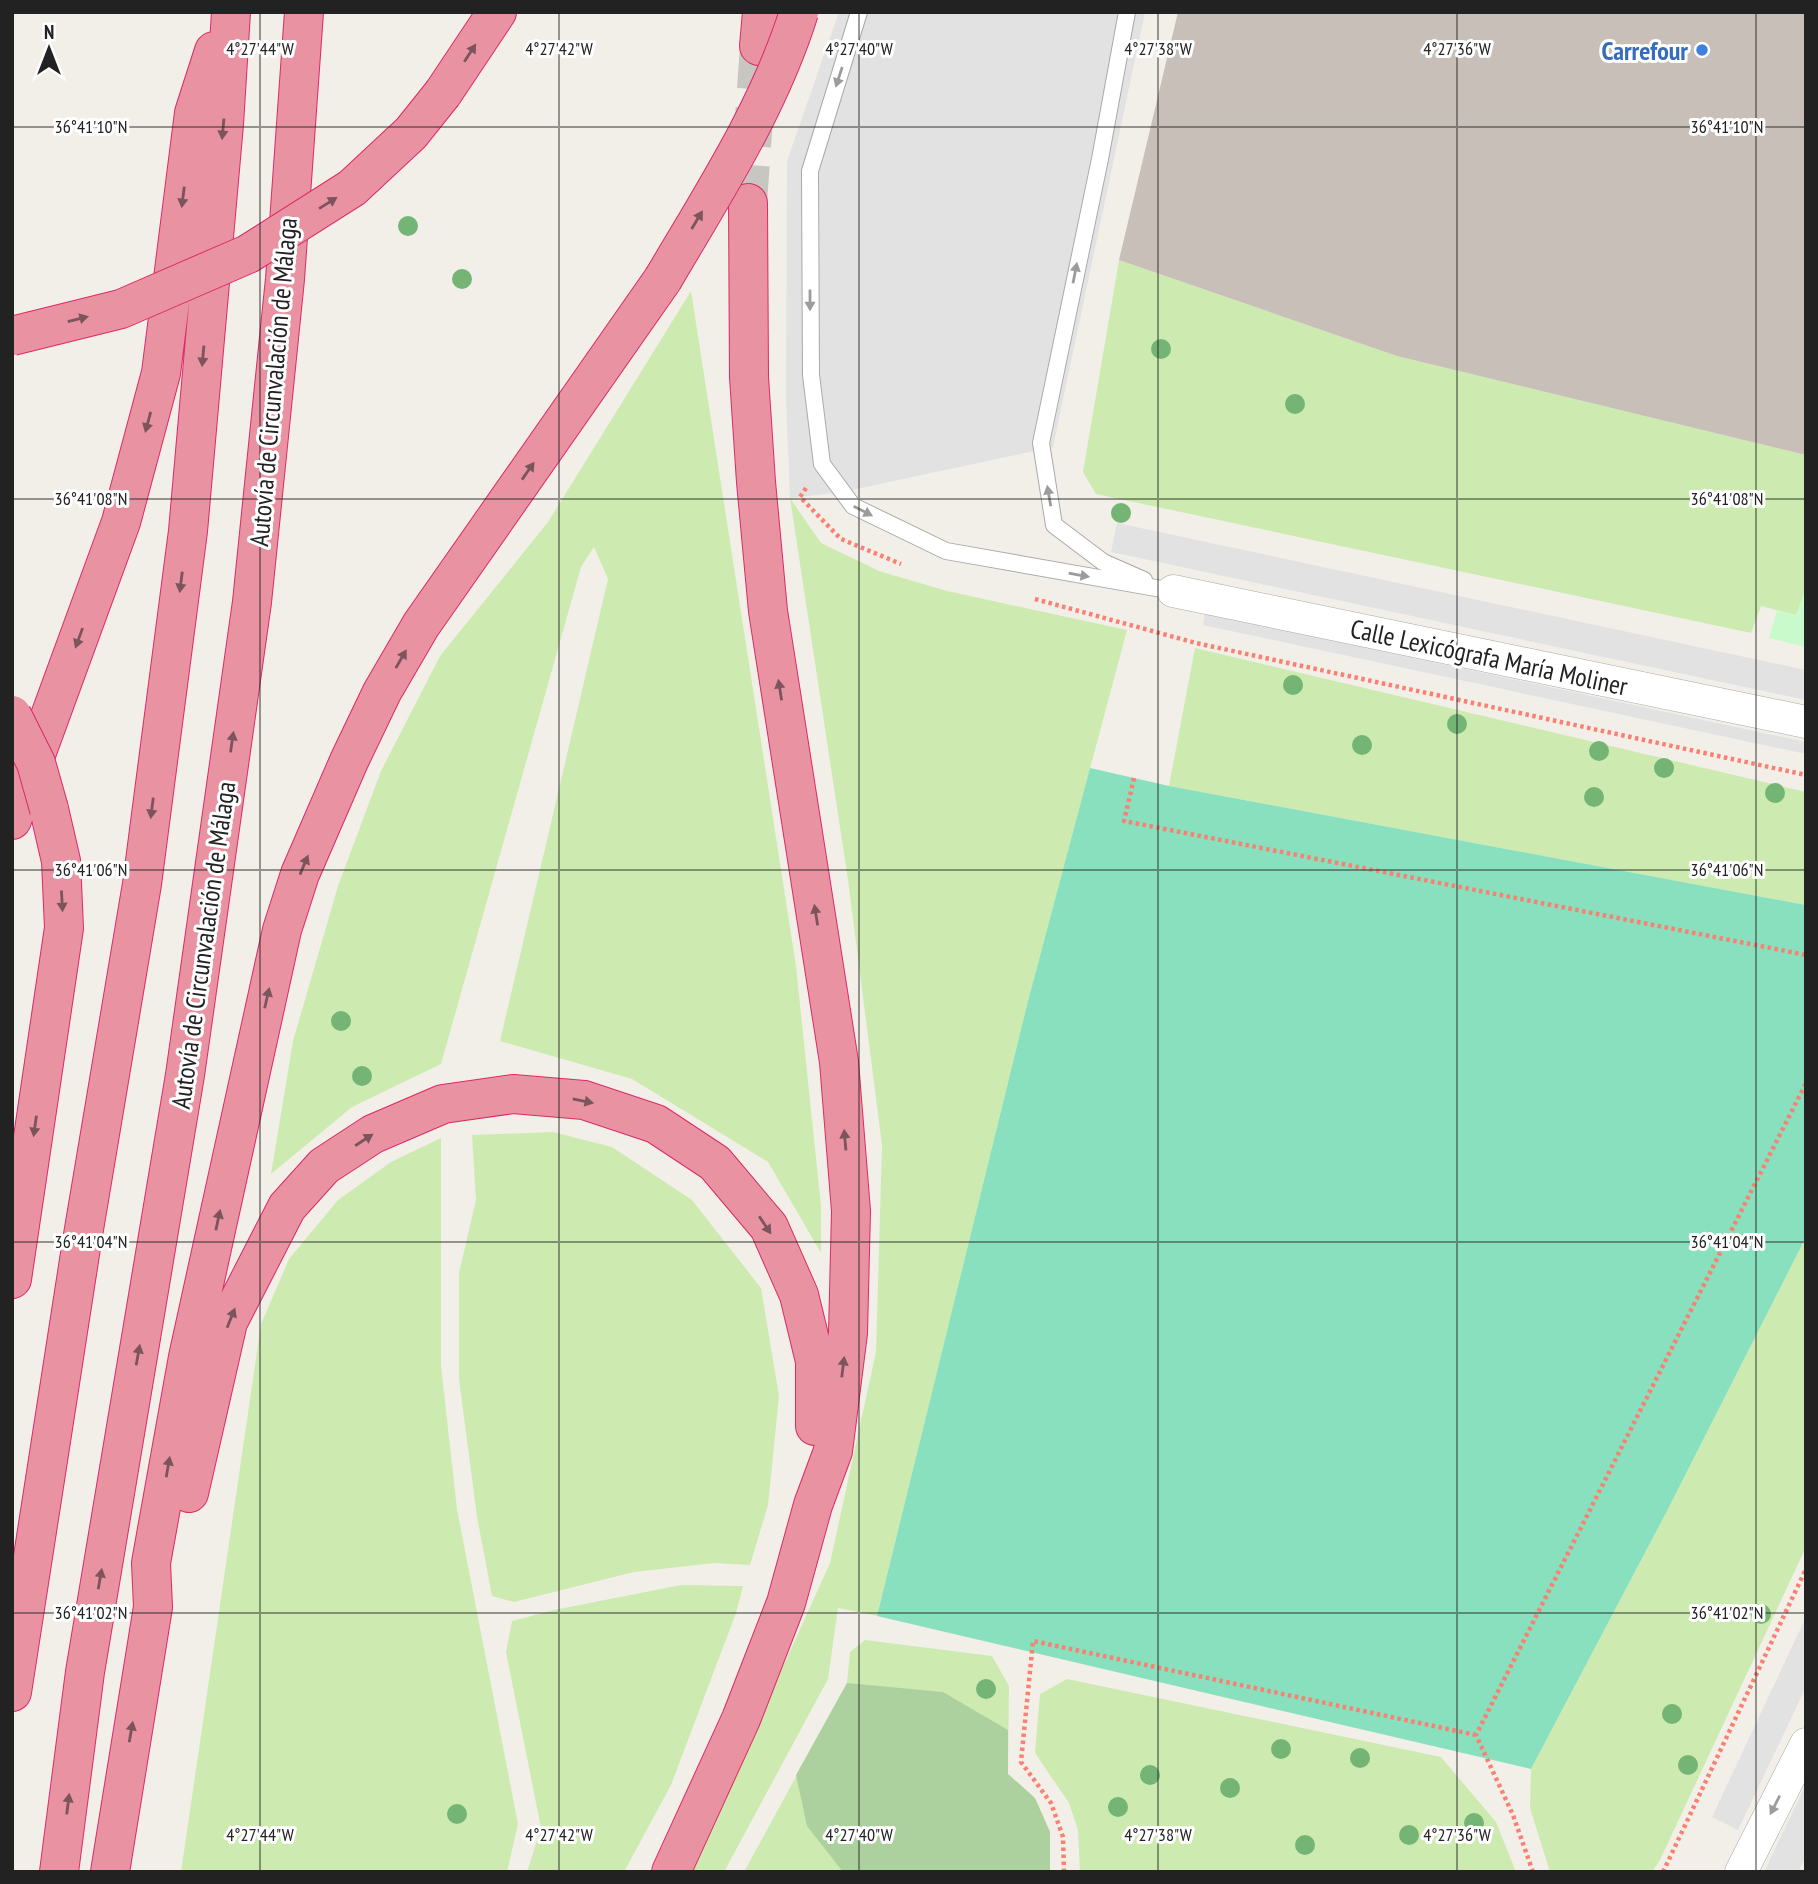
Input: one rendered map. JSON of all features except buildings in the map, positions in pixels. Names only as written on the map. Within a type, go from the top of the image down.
[{"type":"highway","points":[[12,820],[121,522],[161,373],[194,113],[228,12]]},
{"type":"highway","points":[[12,1692],[82,1241],[144,870],[188,531],[224,124],[228,12]]},
{"type":"highway","name":"Autovía de Circunvalación de Málaga","points":[[59,1872],[85,1672],[186,1075],[252,602],[285,279],[304,12]]},
{"type":"highway","points":[[12,336],[121,309],[248,254],[352,188],[411,133],[443,93],[496,12]]},
{"type":"highway","points":[[110,1872],[153,1607],[151,1563],[188,1357],[282,930],[300,874],[382,692],[421,625],[663,279],[736,156],[790,40],[799,12]]},
{"type":"highway","points":[[671,1872],[741,1719],[786,1603],[813,1505],[833,1451],[848,1333],[850,1211],[839,1062],[768,611],[756,482],[749,377],[748,203]]},
{"type":"highway","points":[[12,715],[36,763],[49,809],[61,862],[64,928],[12,1279]]},
{"type":"highway","points":[[153,1607],[173,1562],[228,1322],[287,1207],[324,1166],[373,1134],[443,1104],[513,1094],[584,1100],[656,1124],[715,1163],[769,1227],[799,1295],[816,1361],[813,1505]]},
{"type":"street","name":"Calle Lexicógrafa María Moliner","points":[[1172,591],[1806,722]]},
{"type":"street","points":[[1741,1872],[1806,1744]]},
{"type":"lane","points":[[859,12],[810,171],[811,375],[822,464],[853,506],[946,551],[1172,591]]},
{"type":"lane","points":[[1127,12],[1041,450],[1054,524],[1102,562],[1172,591]]},
{"type":"path","points":[[1134,778],[1124,821],[1806,955]]},
{"type":"path","points":[[1476,1735],[1806,1083]]},
{"type":"path","points":[[1664,1872],[1806,1569]]},
{"type":"path","points":[[1063,1872],[1063,1837],[1051,1803],[1021,1762],[1033,1641],[1476,1735]]},
{"type":"path","points":[[1476,1735],[1513,1815],[1533,1872]]},
{"type":"green space","points":[[1119,260],[1397,356],[1806,455],[1806,588],[1796,615],[1761,606],[1751,633],[1096,494],[1083,472]]},
{"type":"green space","points":[[691,291],[796,966],[821,1206],[821,1253],[768,1162],[632,1079],[500,1041],[608,579],[594,547],[581,567],[441,1064],[352,1107],[271,1174],[293,1041],[338,886],[381,771],[440,656],[548,522]]},
{"type":"green space","points":[[790,498],[821,543],[879,571],[947,591],[1127,630],[1028,1001],[877,1616],[838,1608],[828,1679],[724,1872],[690,1872],[830,1563],[876,1352],[882,1145],[848,880]]},
{"type":"green space","points":[[1806,588],[1806,647],[1769,638],[1777,610],[1796,615]]},
{"type":"green space","points":[[1195,648],[1806,792],[1806,905],[1169,786]]},
{"type":"green space","points":[[1090,768],[1169,786],[1806,905],[1806,1237],[1667,1511],[1531,1769],[877,1616],[1028,1001]]},
{"type":"green space","points":[[553,1132],[612,1147],[692,1200],[761,1288],[779,1396],[768,1505],[750,1565],[714,1563],[634,1572],[514,1602],[492,1596],[477,1517],[459,1379],[459,1273],[476,1200],[472,1135]]},
{"type":"green space","points":[[441,1138],[441,1366],[457,1509],[518,1824],[507,1872],[181,1872],[261,1324],[289,1259],[338,1200],[391,1162]]},
{"type":"green space","points":[[1806,1237],[1806,1547],[1652,1872],[1550,1872],[1530,1808],[1531,1769],[1667,1511]]},
{"type":"green space","points":[[681,1585],[743,1586],[736,1613],[671,1785],[624,1872],[527,1872],[541,1828],[506,1652],[512,1621]]},
{"type":"green space","points":[[865,1640],[992,1656],[1009,1686],[1008,1774],[1035,1798],[1050,1832],[1050,1872],[744,1872],[847,1683],[850,1652]]},
{"type":"green space","points":[[1067,1679],[1441,1757],[1496,1822],[1516,1872],[1080,1872],[1078,1830],[1069,1803],[1035,1753],[1040,1694]]},
{"type":"green space","points":[[847,1683],[943,1692],[1008,1730],[1008,1774],[1035,1798],[1050,1832],[1050,1872],[843,1872],[807,1826],[796,1775]]},
{"type":"shaded area","points":[[839,12],[1145,12],[1053,447],[842,492],[790,498],[786,399],[787,161]]},
{"type":"shaded area","points":[[1117,523],[1806,670],[1806,700],[1111,552]]},
{"type":"shaded area","points":[[1205,613],[1806,742],[1806,754],[1203,625]]},
{"type":"shaded area","points":[[1806,1617],[1806,1687],[1738,1830],[1712,1817]]},
{"type":"shaded area","points":[[1806,1784],[1806,1856],[1798,1872],[1764,1872]]},
{"type":"tunnel","points":[[748,203],[759,46]]},
{"type":"place","name":"Carrefour","points":[[1702,50]]}]
